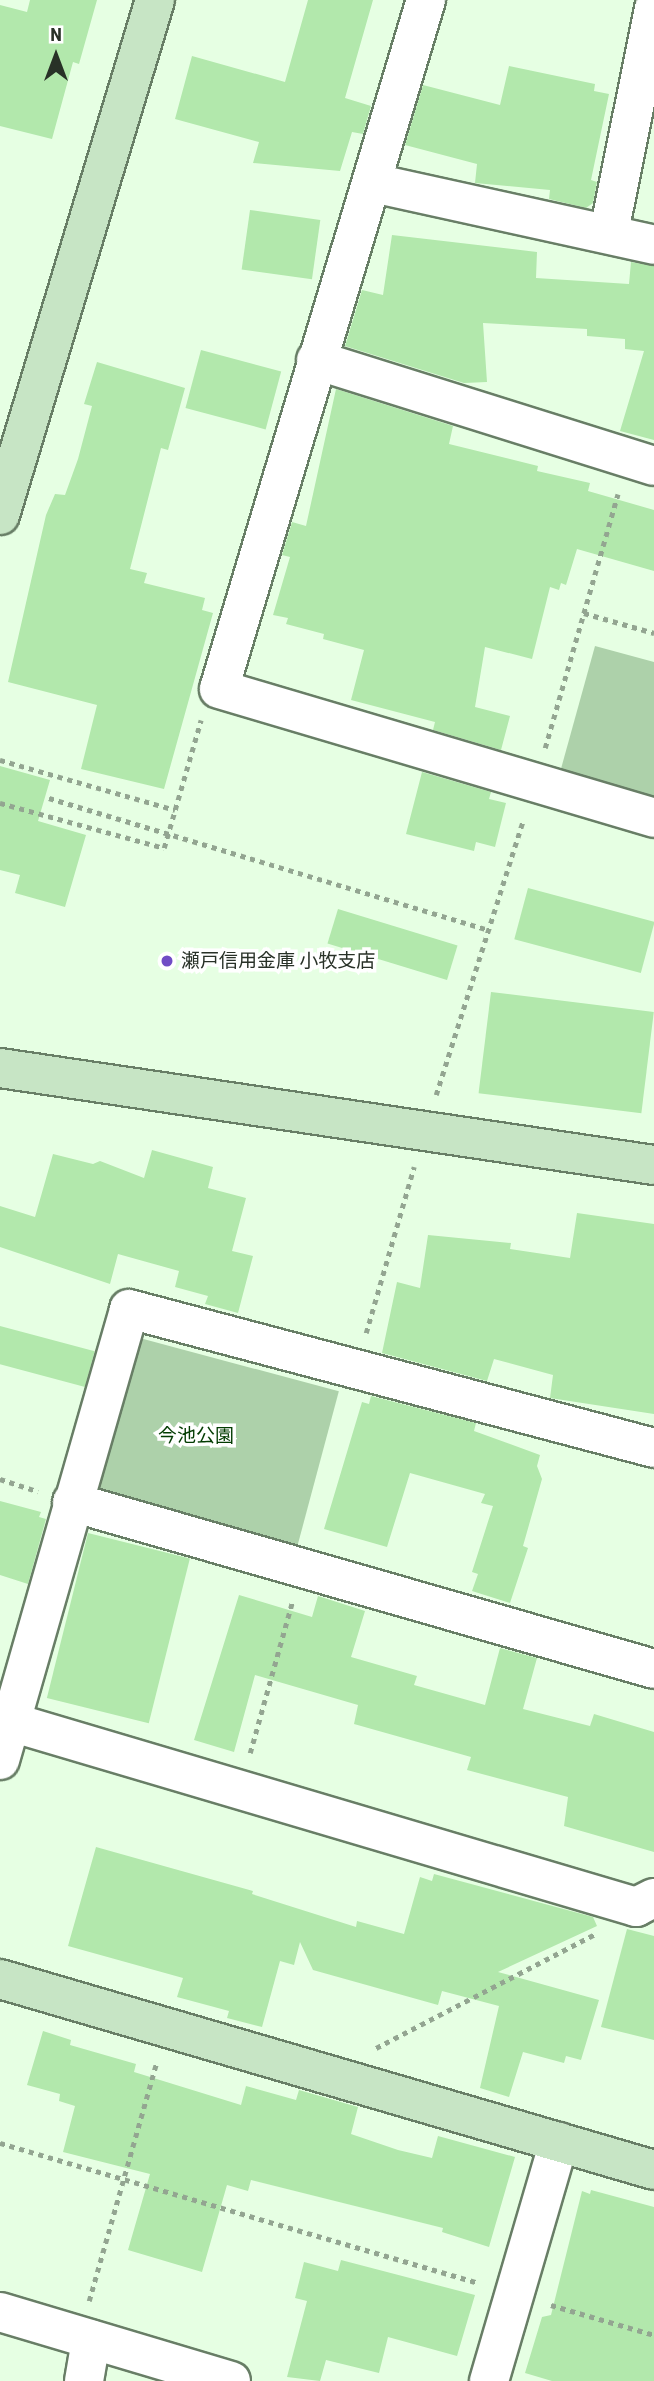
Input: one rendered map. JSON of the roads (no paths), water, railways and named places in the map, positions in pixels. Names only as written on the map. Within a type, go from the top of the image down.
[{"type":"street","points":[[0,515],[155,0]]},
{"type":"street","points":[[426,0],[219,689],[654,818]]},
{"type":"street","points":[[609,232],[654,8]]},
{"type":"street","points":[[373,183],[609,232],[654,245]]},
{"type":"street","points":[[316,360],[641,462]]},
{"type":"street","points":[[0,1068],[425,1128],[654,1165]]},
{"type":"street","points":[[0,1760],[129,1309],[654,1448]]},
{"type":"street","points":[[72,1502],[654,1669]]},
{"type":"street","points":[[11,1722],[240,1790],[645,1902]]},
{"type":"street","points":[[0,1979],[654,2170]]},
{"type":"street","points":[[489,2381],[559,2142]]},
{"type":"street","points":[[0,2312],[231,2381]]},
{"type":"street","points":[[85,2338],[85,2381]]},
{"type":"place","name":"瀬戸信用金庫 小牧支店","points":[[167,961]]},
{"type":"park label","name":"今池公園","points":[[196,1436]]}]
